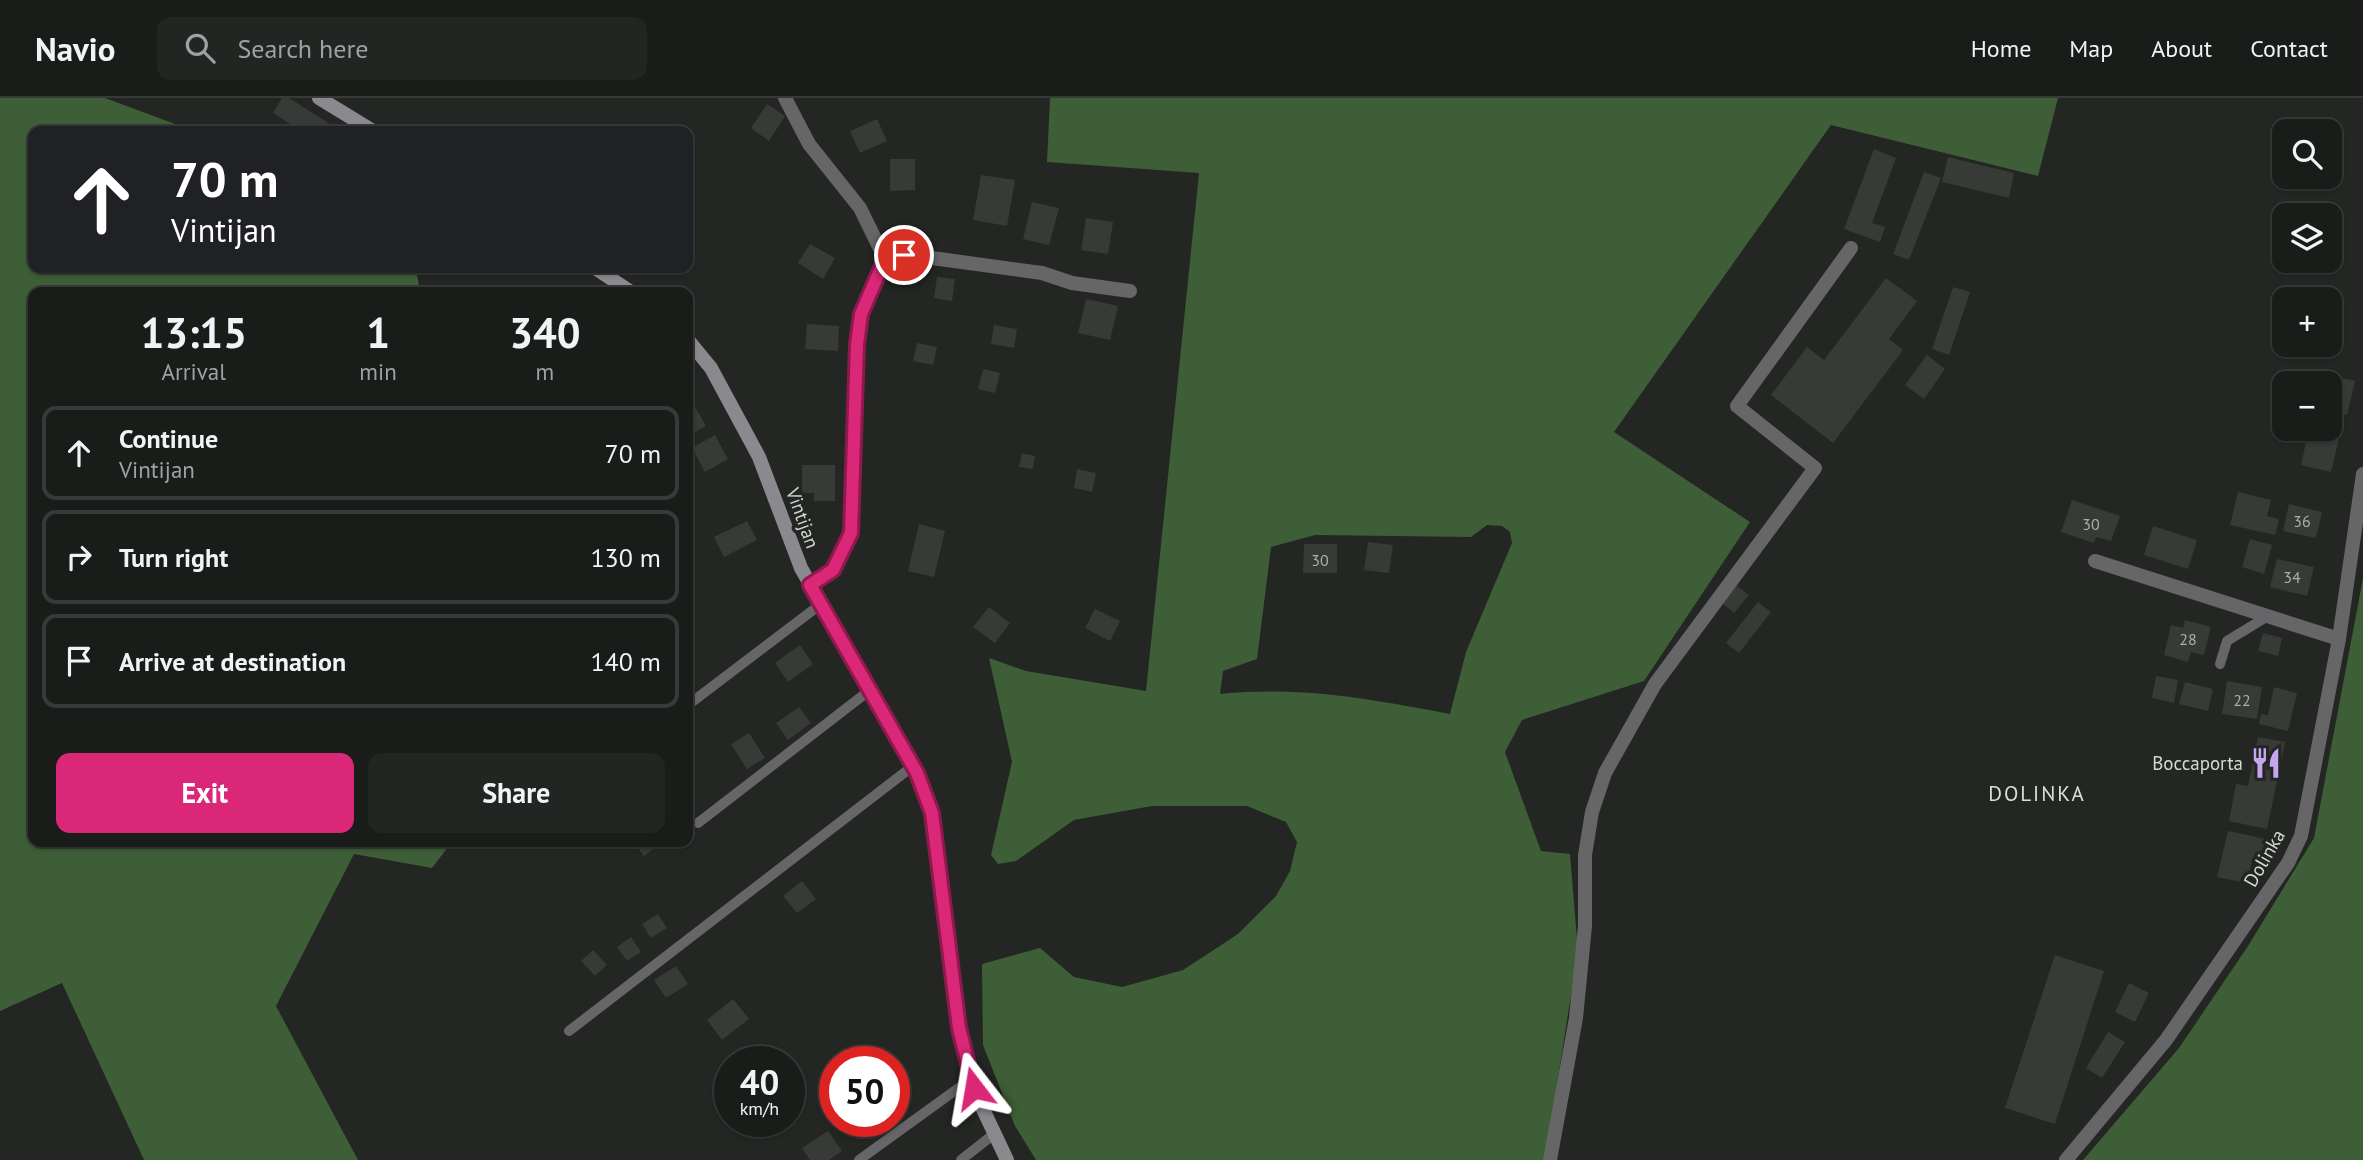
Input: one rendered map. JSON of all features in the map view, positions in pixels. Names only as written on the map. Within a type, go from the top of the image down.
[{"type":"main road","points":[[319,98],[365,126]]},
{"type":"main road","points":[[602,273],[624,287]]},
{"type":"main road","name":"Vintijan","points":[[693,348],[711,368],[760,457],[810,585],[913,766],[932,813],[959,1028],[971,1079],[1007,1160]]},
{"type":"street","points":[[785,98],[809,144],[860,208],[885,259],[861,314],[857,344],[851,533],[833,570],[810,585]]},
{"type":"street","points":[[1550,1160],[1576,1018],[1585,926],[1585,855],[1592,812],[1605,773],[1655,684],[1815,468],[1737,406],[1851,248]]},
{"type":"street","points":[[885,259],[904,255],[1042,273],[1072,284],[1130,291]]},
{"type":"street","name":"Dolinka","points":[[2066,1160],[2166,1040],[2288,863],[2301,836],[2339,639],[2363,474]]},
{"type":"street","points":[[2095,561],[2339,639]]},
{"type":"lane","points":[[693,701],[821,604]]},
{"type":"lane","points":[[2220,664],[2227,641],[2268,616]]},
{"type":"lane","points":[[698,822],[870,690]]},
{"type":"lane","points":[[569,1031],[913,766]]},
{"type":"lane","points":[[859,1160],[971,1079]]},
{"type":"lane","points":[[961,1160],[994,1134]]},
{"type":"green space","points":[[0,98],[105,98],[181,126],[28,126],[28,273],[417,273],[419,287],[28,287],[28,847],[448,847],[432,868],[354,854],[276,1006],[358,1160],[144,1160],[62,983],[0,1011]]},
{"type":"green space","points":[[1050,98],[2058,98],[2038,176],[1831,125],[1614,432],[1750,522],[1644,681],[1522,720],[1505,752],[1541,851],[1570,854],[1578,951],[1545,1160],[1036,1160],[1015,1126],[983,1045],[982,964],[1040,948],[1074,977],[1122,987],[1183,970],[1238,934],[1276,896],[1290,871],[1297,842],[1286,822],[1247,806],[1152,806],[1074,820],[1016,861],[998,864],[991,855],[1012,762],[989,658],[1026,671],[1146,691],[1199,173],[1047,162]],"holes":[[[1487,525],[1502,526],[1510,532],[1512,543],[1466,652],[1450,714],[1336,695],[1279,692],[1220,694],[1223,671],[1257,659],[1271,547],[1315,535],[1471,537]]]},
{"type":"green space","points":[[2363,578],[2363,1160],[2083,1160],[2179,1048],[2248,946],[2314,838]]},
{"type":"building","points":[[282,98],[289,98],[333,126],[293,126],[273,113]]},
{"type":"building","points":[[767,104],[785,116],[769,141],[751,128]]},
{"type":"building","points":[[877,119],[887,141],[860,153],[850,131]]},
{"type":"building","points":[[1874,149],[1896,158],[1872,223],[1885,227],[1880,242],[1844,229]]},
{"type":"building","points":[[1948,157],[2014,173],[2009,198],[1942,182]]},
{"type":"building","points":[[890,159],[915,159],[915,190],[890,191]]},
{"type":"building","points":[[1924,172],[1941,178],[1909,260],[1893,254]]},
{"type":"building","points":[[981,175],[1015,180],[1007,226],[973,220]]},
{"type":"building","points":[[1032,202],[1059,208],[1049,245],[1023,239]]},
{"type":"building","points":[[1086,218],[1113,222],[1108,254],[1081,250]]},
{"type":"building","points":[[810,244],[835,258],[823,279],[798,263]]},
{"type":"building","points":[[937,277],[955,279],[952,301],[934,298]]},
{"type":"building","points":[[1886,278],[1917,301],[1889,339],[1903,350],[1833,443],[1771,395],[1807,347],[1824,360]]},
{"type":"building","points":[[1953,287],[1970,292],[1949,355],[1932,349]]},
{"type":"building","points":[[1086,299],[1118,306],[1110,340],[1078,333]]},
{"type":"building","points":[[807,324],[839,326],[838,351],[805,349]]},
{"type":"building","points":[[994,325],[1017,329],[1014,348],[991,344]]},
{"type":"building","points":[[917,343],[937,347],[933,365],[913,361]]},
{"type":"building","points":[[1927,355],[1945,369],[1924,399],[1905,385]]},
{"type":"building","points":[[983,369],[1000,373],[995,393],[978,389]]},
{"type":"building","points":[[2342,378],[2355,381],[2347,415],[2342,414]]},
{"type":"building","points":[[693,403],[706,426],[693,433]]},
{"type":"building","points":[[715,435],[728,459],[705,472],[693,447]]},
{"type":"building","points":[[2306,441],[2338,441],[2331,472],[2301,465]]},
{"type":"building","points":[[1022,453],[1035,456],[1033,469],[1019,467]]},
{"type":"building","points":[[802,465],[835,465],[835,501],[814,501],[814,493],[802,493]]},
{"type":"building","points":[[1077,469],[1096,473],[1092,492],[1074,488]]},
{"type":"building","points":[[2238,492],[2271,500],[2267,516],[2279,519],[2275,535],[2230,525]]},
{"type":"building","points":[[2072,500],[2120,516],[2111,541],[2096,537],[2094,543],[2061,532]]},
{"type":"building","points":[[2289,504],[2322,512],[2316,538],[2283,531]]},
{"type":"building","points":[[747,521],[757,540],[724,557],[714,537]]},
{"type":"building","points":[[919,524],[945,531],[934,577],[908,571]]},
{"type":"building","points":[[2153,526],[2197,540],[2188,569],[2144,555]]},
{"type":"building","points":[[2250,539],[2272,545],[2264,574],[2242,567]]},
{"type":"building","points":[[1368,542],[1393,545],[1389,573],[1364,570]]},
{"type":"building","points":[[1304,544],[1337,544],[1337,573],[1303,573]]},
{"type":"building","points":[[2277,559],[2314,567],[2307,596],[2270,587]]},
{"type":"building","points":[[1736,585],[1749,595],[1734,613],[1722,603]]},
{"type":"building","points":[[1758,602],[1771,612],[1739,653],[1726,643]]},
{"type":"building","points":[[989,607],[1010,623],[995,643],[973,627]]},
{"type":"building","points":[[1095,609],[1120,621],[1110,641],[1085,628]]},
{"type":"building","points":[[2185,620],[2211,627],[2204,655],[2191,652],[2188,662],[2164,655],[2171,625],[2183,628]]},
{"type":"building","points":[[2263,633],[2282,638],[2278,656],[2258,651]]},
{"type":"building","points":[[800,645],[813,664],[788,682],[775,663]]},
{"type":"building","points":[[2156,676],[2178,680],[2174,703],[2152,698]]},
{"type":"building","points":[[2227,681],[2262,687],[2257,719],[2222,714]]},
{"type":"building","points":[[2185,682],[2213,689],[2208,711],[2179,704]]},
{"type":"building","points":[[2274,687],[2297,693],[2288,731],[2259,724],[2261,714],[2268,715]]},
{"type":"building","points":[[799,707],[811,723],[788,740],[776,723]]},
{"type":"building","points":[[749,733],[765,758],[747,769],[731,744]]},
{"type":"building","name":"Boccaporta","points":[[2258,737],[2285,742],[2267,829],[2229,821],[2236,784],[2248,786]]},
{"type":"building","points":[[2228,831],[2271,840],[2257,864],[2252,862],[2246,883],[2217,877]]},
{"type":"building","points":[[637,847],[656,847],[644,856]]},
{"type":"building","points":[[802,881],[816,899],[797,913],[783,896]]},
{"type":"building","points":[[658,914],[667,928],[651,938],[642,924]]},
{"type":"building","points":[[631,937],[641,952],[627,961],[617,947]]},
{"type":"building","points":[[593,950],[607,965],[595,976],[581,961]]},
{"type":"building","points":[[2055,955],[2104,971],[2055,1124],[2005,1108]]},
{"type":"building","points":[[676,966],[688,984],[666,998],[654,980]]},
{"type":"building","points":[[2129,983],[2149,993],[2135,1022],[2115,1012]]},
{"type":"building","points":[[733,999],[749,1019],[722,1040],[707,1020]]},
{"type":"building","points":[[2108,1032],[2125,1042],[2102,1078],[2086,1068]]},
{"type":"building","points":[[819,1137],[832,1137],[842,1151],[829,1160],[810,1160],[802,1148]]},
{"type":"place","name":"Boccaporta","points":[[2266,763]]},
{"type":"district","name":"DOLINKA","points":[[2037,794]]},
{"type":"route","points":[[904,255],[885,259],[861,314],[854,379],[855,425],[850,503],[853,519],[848,545],[833,570],[810,585],[917,773],[932,813],[959,1028],[974,1088]]}]
